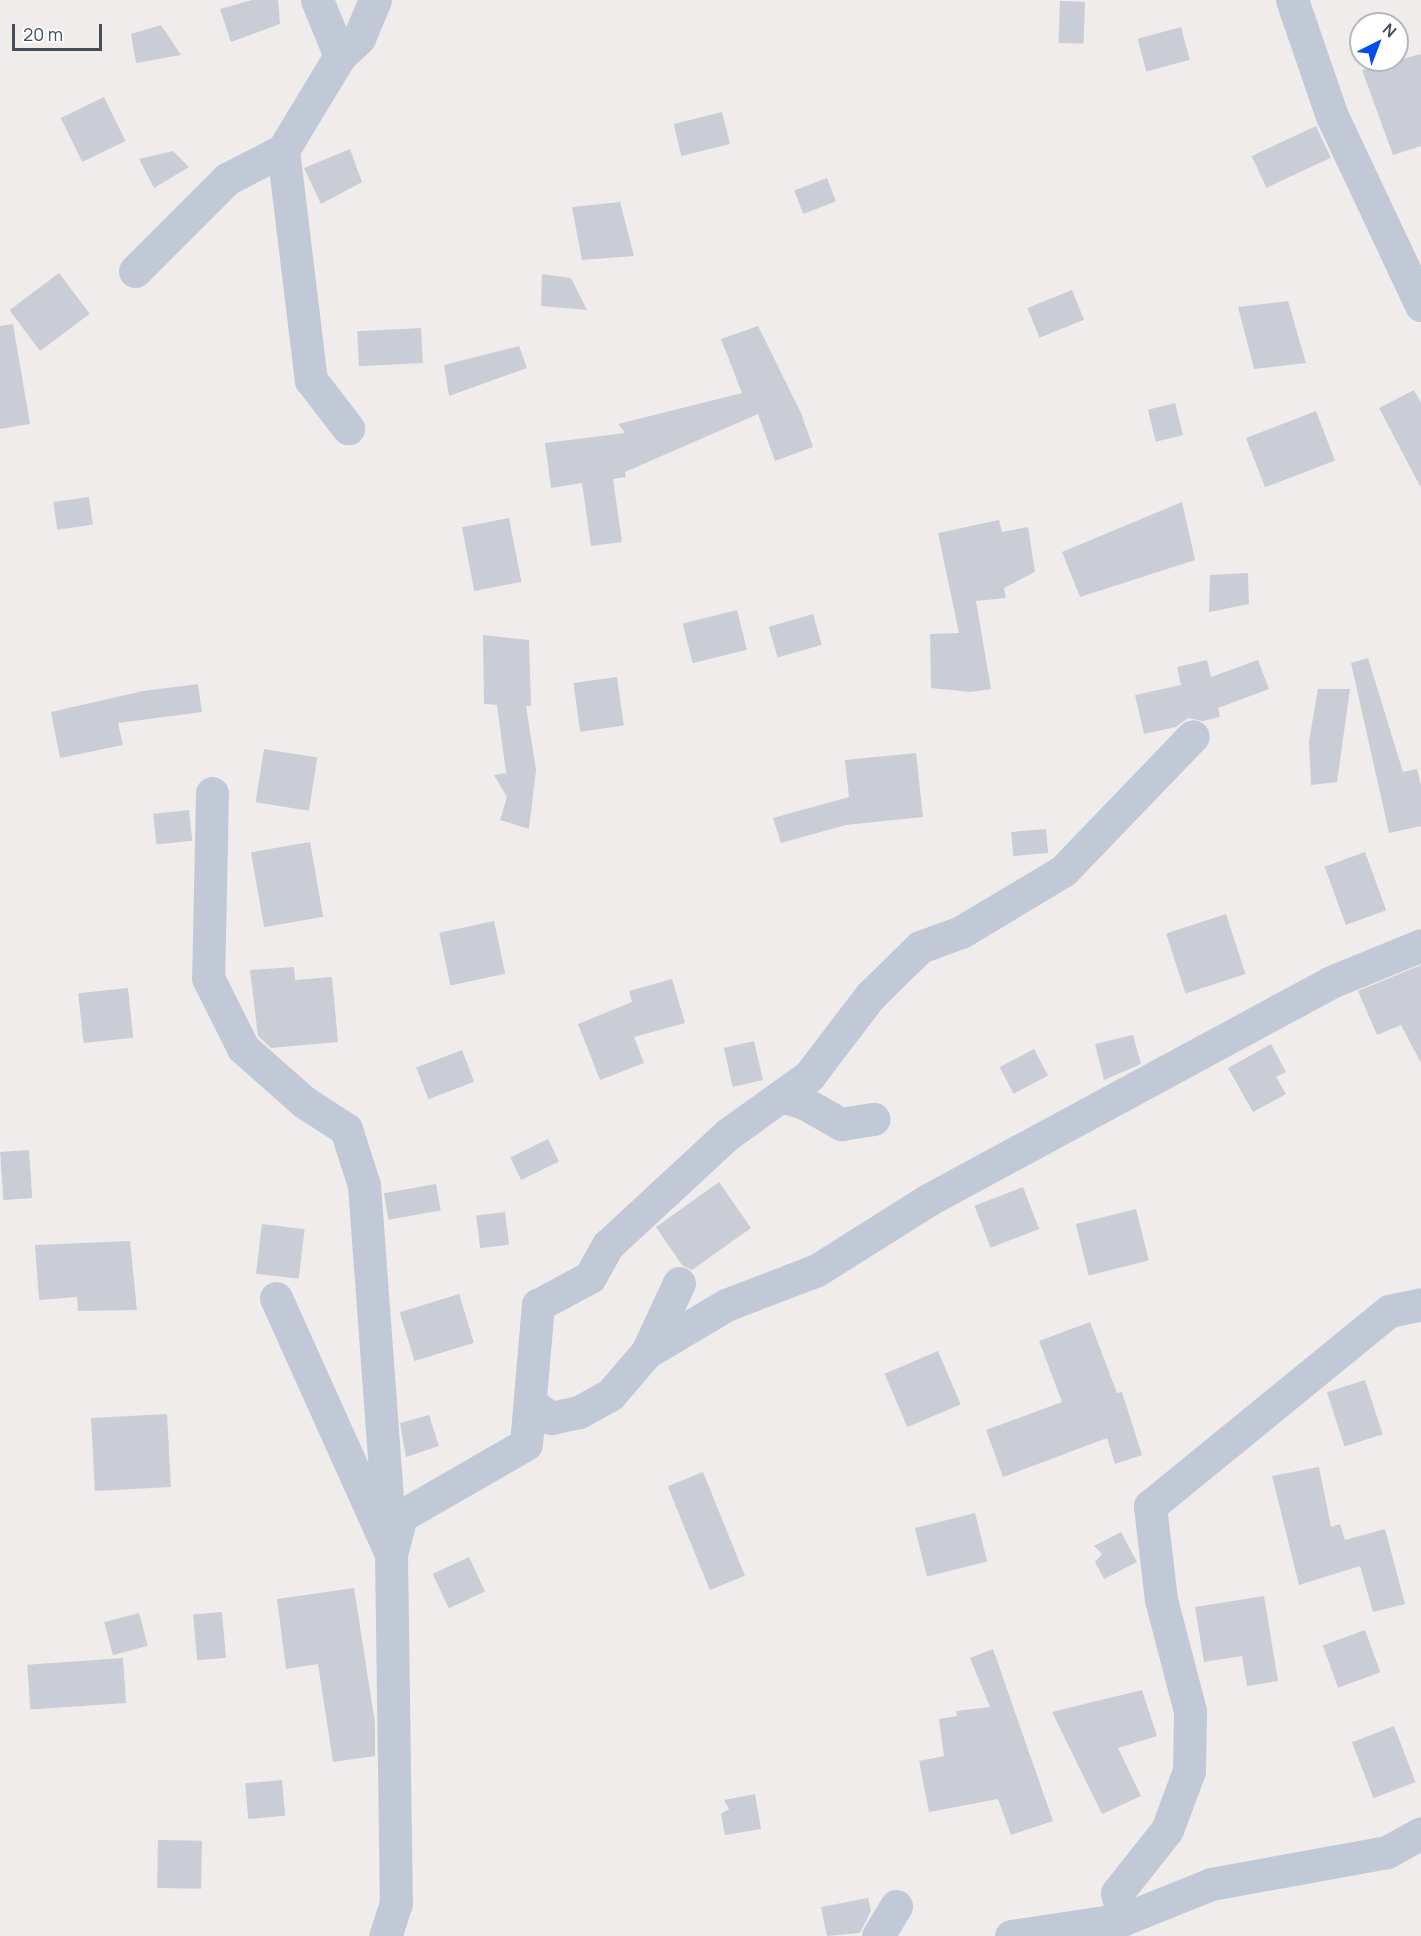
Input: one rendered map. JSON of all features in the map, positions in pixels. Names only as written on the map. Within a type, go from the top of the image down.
[{"type":"street","points":[[317,0],[340,56]]},
{"type":"street","points":[[135,271],[227,179],[283,150],[340,56],[359,38],[375,0]]},
{"type":"street","points":[[1292,0],[1332,116],[1421,305]]},
{"type":"street","points":[[283,150],[311,380],[348,428]]},
{"type":"street","points":[[391,1554],[401,1516],[526,1444],[538,1305],[590,1277],[608,1245],[728,1134],[809,1076],[870,996],[920,947],[1001,911],[1063,871],[1192,736]]},
{"type":"street","points":[[212,793],[208,978],[243,1048],[304,1102],[346,1129],[364,1185],[391,1554],[396,1903],[385,1936]]},
{"type":"street","points":[[647,1352],[726,1305],[817,1270],[928,1200],[1331,982],[1421,945]]},
{"type":"street","points":[[781,1096],[804,1103],[841,1124],[874,1119]]},
{"type":"street","points":[[530,1403],[551,1418],[579,1412],[610,1395],[647,1352],[679,1283]]},
{"type":"street","points":[[276,1298],[391,1554]]},
{"type":"street","points":[[1124,1919],[1117,1893],[1167,1830],[1189,1771],[1190,1711],[1161,1600],[1150,1506],[1389,1311],[1421,1304]]},
{"type":"street","points":[[1011,1936],[1124,1919],[1211,1884],[1387,1852],[1421,1833]]},
{"type":"street","points":[[878,1936],[896,1906]]},
{"type":"building","points":[[252,0],[278,0],[280,24],[231,42],[220,9]]},
{"type":"building","points":[[1060,1],[1085,2],[1084,44],[1059,43]]},
{"type":"building","points":[[161,25],[181,55],[136,63],[131,34]]},
{"type":"building","points":[[1181,27],[1190,60],[1146,71],[1138,39]]},
{"type":"building","points":[[1421,54],[1421,146],[1393,155],[1363,72],[1409,72],[1409,57]]},
{"type":"building","points":[[104,97],[125,141],[82,162],[61,118]]},
{"type":"building","points":[[722,112],[730,144],[681,156],[673,124]]},
{"type":"building","points":[[1316,126],[1331,158],[1266,188],[1252,156]]},
{"type":"building","points":[[350,149],[362,182],[321,204],[304,168]]},
{"type":"building","points":[[173,151],[189,167],[154,188],[139,159]]},
{"type":"building","points":[[827,178],[836,201],[803,214],[794,191]]},
{"type":"building","points":[[620,202],[634,256],[582,260],[572,207]]},
{"type":"building","points":[[59,273],[90,314],[40,351],[9,310]]},
{"type":"building","points":[[542,274],[571,278],[587,310],[541,306]]},
{"type":"building","points":[[1072,290],[1084,320],[1039,338],[1027,308]]},
{"type":"building","points":[[1288,301],[1306,363],[1254,369],[1238,307]]},
{"type":"building","points":[[13,324],[30,424],[0,429],[0,326]]},
{"type":"building","points":[[758,326],[801,413],[813,447],[775,461],[758,414],[625,472],[626,477],[613,479],[622,542],[591,546],[582,483],[551,488],[545,443],[625,433],[618,424],[742,393],[721,339]]},
{"type":"building","points":[[421,328],[423,363],[359,366],[357,331]]},
{"type":"building","points":[[519,346],[527,368],[449,396],[444,365]]},
{"type":"building","points":[[1414,390],[1421,403],[1421,488],[1379,408]]},
{"type":"building","points":[[1175,403],[1183,435],[1156,442],[1148,410]]},
{"type":"building","points":[[1316,411],[1335,460],[1265,487],[1246,438]]},
{"type":"building","points":[[89,497],[93,525],[57,530],[53,502]]},
{"type":"building","points":[[1182,502],[1195,560],[1080,597],[1062,552]]},
{"type":"building","points":[[509,518],[521,582],[474,591],[462,527]]},
{"type":"building","points":[[999,520],[1002,532],[1028,527],[1035,572],[1004,588],[1006,598],[976,601],[991,689],[971,692],[931,688],[930,634],[959,633],[938,533]]},
{"type":"building","points":[[1248,573],[1249,604],[1209,612],[1210,575]]},
{"type":"building","points":[[737,610],[747,650],[693,663],[683,624]]},
{"type":"building","points":[[813,614],[822,645],[778,657],[769,627]]},
{"type":"building","points":[[483,635],[529,640],[531,706],[526,706],[536,770],[529,829],[500,820],[507,797],[494,775],[506,773],[497,705],[484,704]]},
{"type":"building","points":[[1368,658],[1403,772],[1417,769],[1421,785],[1421,826],[1389,833],[1351,663]]},
{"type":"building","points":[[1207,660],[1211,677],[1258,660],[1269,689],[1218,708],[1220,717],[1203,721],[1188,718],[1176,727],[1144,734],[1135,695],[1181,685],[1177,667]]},
{"type":"building","points":[[617,677],[624,726],[580,732],[573,683]]},
{"type":"building","points":[[198,684],[202,712],[118,723],[123,745],[60,758],[51,712],[143,691]]},
{"type":"building","points":[[1318,689],[1350,689],[1337,782],[1311,785],[1309,741]]},
{"type":"building","points":[[264,749],[317,757],[309,811],[256,802]]},
{"type":"building","points":[[916,753],[923,817],[846,825],[781,843],[773,818],[849,797],[845,760]]},
{"type":"building","points":[[189,810],[192,841],[156,845],[153,814]]},
{"type":"building","points":[[1046,829],[1048,853],[1013,856],[1011,832]]},
{"type":"building","points":[[310,842],[323,917],[264,927],[251,852]]},
{"type":"building","points":[[1365,852],[1386,910],[1346,925],[1325,867]]},
{"type":"building","points":[[1226,914],[1245,974],[1186,993],[1166,933]]},
{"type":"building","points":[[494,921],[505,974],[450,985],[439,933]]},
{"type":"building","points":[[1421,965],[1421,1063],[1401,1025],[1377,1035],[1358,991]]},
{"type":"building","points":[[294,967],[295,980],[332,977],[338,1042],[271,1048],[258,1036],[250,970]]},
{"type":"building","points":[[672,979],[685,1023],[634,1037],[644,1063],[600,1080],[578,1024],[632,1002],[629,991]]},
{"type":"building","points":[[128,988],[133,1038],[84,1043],[78,993]]},
{"type":"building","points":[[1133,1035],[1141,1064],[1104,1080],[1095,1044]]},
{"type":"building","points":[[754,1041],[763,1080],[733,1087],[724,1048]]},
{"type":"building","points":[[1271,1044],[1286,1072],[1276,1077],[1286,1094],[1253,1112],[1228,1068]]},
{"type":"building","points":[[1034,1049],[1048,1075],[1014,1094],[1000,1067]]},
{"type":"building","points":[[462,1050],[474,1082],[428,1099],[416,1068]]},
{"type":"building","points":[[548,1139],[559,1161],[521,1180],[510,1157]]},
{"type":"building","points":[[29,1150],[32,1198],[3,1200],[0,1152]]},
{"type":"building","points":[[719,1182],[751,1228],[692,1270],[682,1265],[656,1227]]},
{"type":"building","points":[[436,1184],[441,1211],[388,1220],[384,1193]]},
{"type":"building","points":[[1023,1187],[1039,1229],[991,1248],[974,1206]]},
{"type":"building","points":[[1136,1209],[1149,1260],[1089,1275],[1076,1224]]},
{"type":"building","points":[[505,1212],[509,1245],[480,1248],[476,1216]]},
{"type":"building","points":[[262,1224],[305,1229],[299,1279],[256,1274]]},
{"type":"building","points":[[130,1241],[137,1310],[78,1311],[77,1297],[39,1300],[35,1245]]},
{"type":"building","points":[[459,1294],[474,1343],[415,1361],[400,1312]]},
{"type":"building","points":[[1090,1322],[1117,1393],[1122,1392],[1142,1455],[1115,1464],[1107,1438],[1003,1477],[986,1430],[1062,1402],[1039,1341]]},
{"type":"building","points":[[938,1351],[961,1404],[907,1427],[885,1374]]},
{"type":"building","points":[[1365,1380],[1383,1434],[1345,1447],[1327,1392]]},
{"type":"building","points":[[167,1414],[171,1487],[95,1491],[91,1418]]},
{"type":"building","points":[[429,1415],[439,1446],[406,1457],[400,1423]]},
{"type":"building","points":[[1319,1467],[1331,1527],[1340,1524],[1345,1540],[1385,1529],[1405,1604],[1373,1612],[1360,1566],[1299,1585],[1272,1476]]},
{"type":"building","points":[[703,1472],[745,1576],[710,1590],[668,1486]]},
{"type":"building","points":[[975,1513],[987,1562],[927,1577],[915,1528]]},
{"type":"building","points":[[1121,1532],[1137,1562],[1104,1579],[1095,1562],[1102,1554],[1094,1546]]},
{"type":"building","points":[[469,1557],[485,1591],[449,1608],[433,1574]]},
{"type":"building","points":[[354,1588],[375,1723],[375,1756],[333,1762],[318,1664],[286,1669],[277,1599]]},
{"type":"building","points":[[1264,1596],[1278,1681],[1247,1686],[1242,1656],[1204,1662],[1195,1607]]},
{"type":"building","points":[[222,1612],[226,1658],[197,1660],[193,1615]]},
{"type":"building","points":[[139,1613],[148,1646],[113,1655],[104,1622]]},
{"type":"building","points":[[1365,1630],[1380,1672],[1338,1688],[1323,1645]]},
{"type":"building","points":[[993,1649],[1053,1821],[1011,1835],[998,1799],[929,1812],[919,1761],[944,1756],[939,1719],[957,1716],[956,1711],[990,1707],[970,1658]]},
{"type":"building","points":[[123,1658],[126,1703],[30,1710],[27,1665]]},
{"type":"building","points":[[1142,1690],[1157,1736],[1118,1748],[1141,1796],[1102,1814],[1052,1712]]},
{"type":"building","points":[[1394,1726],[1416,1782],[1373,1798],[1352,1742]]},
{"type":"building","points":[[282,1780],[285,1816],[248,1819],[245,1783]]},
{"type":"building","points":[[755,1794],[761,1829],[725,1835],[721,1814],[729,1809],[724,1800]]},
{"type":"building","points":[[158,1840],[202,1841],[201,1889],[157,1888]]},
{"type":"building","points":[[868,1898],[871,1911],[860,1933],[827,1936],[821,1907]]}]
